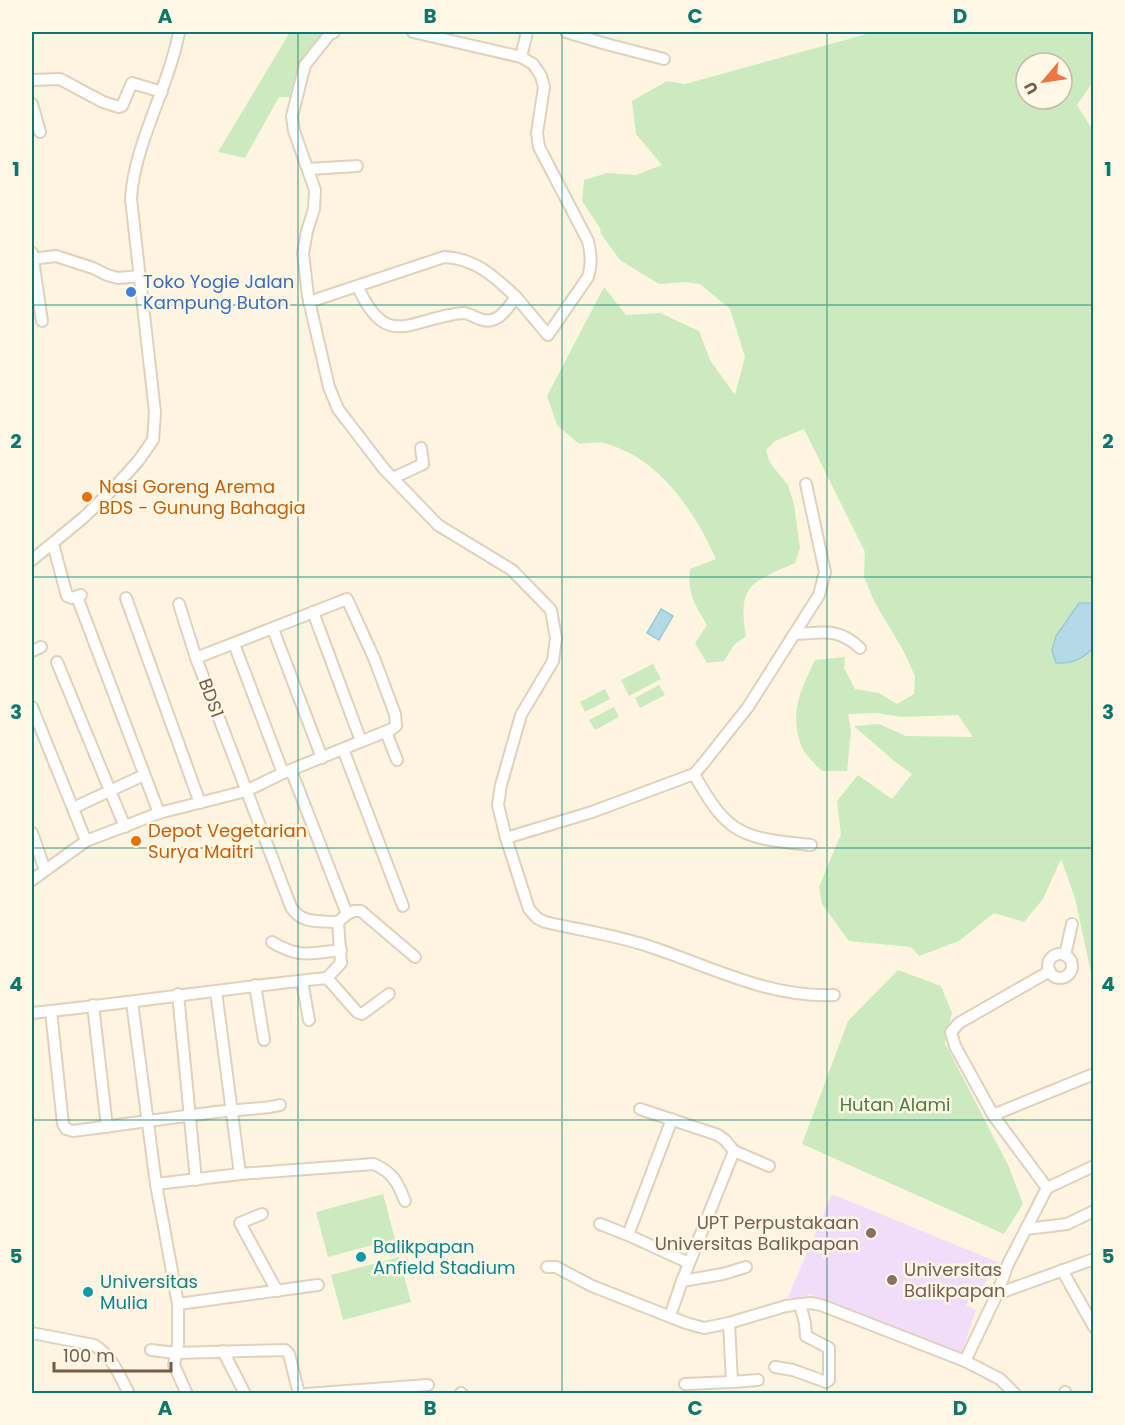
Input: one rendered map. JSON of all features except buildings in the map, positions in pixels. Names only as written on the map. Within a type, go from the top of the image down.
[{"type":"street","points":[[32,560],[53,544],[114,488],[153,440],[155,412],[131,199],[132,185],[162,92],[178,32]]},
{"type":"street","points":[[334,32],[328,35],[305,65],[292,116],[301,154],[309,169],[315,190],[314,209],[303,253],[309,302],[329,387],[338,409],[393,478],[438,525],[512,570],[551,610],[556,638],[553,661],[521,715],[501,785],[498,805],[529,909],[545,922],[646,946],[768,988],[814,996],[834,995]]},
{"type":"street","points":[[309,302],[444,257],[456,258],[473,262],[516,297],[548,334],[588,277],[591,255],[588,242],[539,147],[537,133],[544,87],[541,76],[533,64],[521,57],[413,32]]},
{"type":"street","points":[[521,57],[527,32]]},
{"type":"street","points":[[566,32],[664,59]]},
{"type":"street","points":[[32,80],[60,79],[103,102],[119,107],[122,106],[132,83],[162,92]]},
{"type":"street","points":[[32,104],[40,132]]},
{"type":"street","points":[[309,169],[357,166]]},
{"type":"street","points":[[42,321],[32,257],[56,256],[118,278],[141,276]]},
{"type":"street","points":[[358,287],[365,303],[377,318],[388,324],[403,326],[464,313],[480,319],[492,320],[503,314],[516,297]]},
{"type":"street","points":[[393,478],[423,465],[422,448]]},
{"type":"street","points":[[506,838],[592,813],[694,774],[748,706],[819,596],[825,572],[806,484]]},
{"type":"street","points":[[53,544],[67,596],[80,598],[159,813]]},
{"type":"street","points":[[126,598],[200,803]]},
{"type":"street","points":[[32,880],[86,841],[159,813],[246,791],[396,726],[395,714],[374,658],[348,600],[345,599],[273,629],[196,657]]},
{"type":"street","name":"BDS1","points":[[179,604],[196,657],[295,915],[303,920],[338,922]]},
{"type":"street","points":[[313,612],[362,741]]},
{"type":"street","points":[[273,629],[322,758]]},
{"type":"street","points":[[794,634],[840,633],[850,638],[860,648]]},
{"type":"street","points":[[234,644],[347,914]]},
{"type":"street","points":[[57,662],[125,827]]},
{"type":"street","points":[[32,707],[86,841]]},
{"type":"street","points":[[386,732],[397,760]]},
{"type":"street","points":[[343,749],[403,906]]},
{"type":"street","points":[[694,774],[709,800],[725,820],[743,834],[767,840],[811,845]]},
{"type":"street","points":[[73,808],[144,775]]},
{"type":"street","points":[[32,833],[45,870]]},
{"type":"street","points":[[32,1012],[327,978],[341,963],[338,922],[354,911],[361,911],[415,957]]},
{"type":"street","points":[[1065,956],[1072,924]]},
{"type":"street","points":[[272,942],[285,950],[300,954],[341,950]]},
{"type":"street","points":[[1058,954],[1065,956],[1072,964],[1069,974],[1059,978],[1050,971],[1049,964],[1058,954]]},
{"type":"street","points":[[1047,1188],[993,1115],[955,1046],[951,1032],[959,1023],[1050,971]]},
{"type":"street","points":[[327,978],[357,1012],[362,1014],[389,994]]},
{"type":"street","points":[[302,981],[309,1020]]},
{"type":"street","points":[[255,986],[264,1040]]},
{"type":"street","points":[[216,990],[240,1174]]},
{"type":"street","points":[[178,994],[196,1180]]},
{"type":"street","points":[[132,1002],[156,1184],[178,1304],[174,1369],[187,1394]]},
{"type":"street","points":[[93,1005],[107,1127]]},
{"type":"street","points":[[51,1011],[63,1124],[66,1129],[73,1131],[280,1105]]},
{"type":"street","points":[[993,1115],[1094,1074]]},
{"type":"street","points":[[640,1109],[718,1135],[734,1151],[769,1166]]},
{"type":"street","points":[[628,1235],[672,1119]]},
{"type":"street","points":[[670,1316],[734,1151]]},
{"type":"street","points":[[156,1184],[240,1174],[374,1164],[388,1171],[397,1182],[405,1201]]},
{"type":"street","points":[[965,1361],[997,1294],[1008,1264],[1047,1188],[1094,1166]]},
{"type":"street","points":[[1026,1229],[1067,1224],[1094,1212]]},
{"type":"street","points":[[262,1214],[238,1219],[278,1291]]},
{"type":"street","points":[[600,1224],[689,1263]]},
{"type":"street","points":[[997,1294],[1094,1259]]},
{"type":"street","points":[[547,1267],[556,1267],[592,1286],[704,1328],[786,1306],[811,1303],[821,1305],[965,1361],[1000,1379],[1015,1394]]},
{"type":"street","points":[[682,1281],[723,1274],[746,1267]]},
{"type":"street","points":[[1062,1270],[1094,1327]]},
{"type":"street","points":[[178,1304],[318,1285]]},
{"type":"street","points":[[775,1366],[828,1381],[829,1348],[806,1336],[801,1304]]},
{"type":"street","points":[[729,1323],[732,1382]]},
{"type":"street","points":[[32,1333],[100,1349],[115,1367],[129,1394]]},
{"type":"street","points":[[151,1350],[176,1353],[285,1350],[299,1394]]},
{"type":"street","points":[[223,1351],[245,1394]]},
{"type":"street","points":[[684,1384],[758,1380]]},
{"type":"street","points":[[306,1394],[428,1385]]},
{"type":"shaded area","name":"Universitas Balikpapan","points":[[832,1194],[1000,1263],[974,1298],[970,1297],[966,1305],[976,1310],[961,1356],[809,1294],[805,1303],[788,1297]]},
{"type":"green space","points":[[290,32],[323,32],[302,61],[293,97],[279,97],[245,158],[218,152]]},
{"type":"green space","points":[[874,32],[1093,32],[1093,82],[1077,105],[1094,132],[1093,982],[1075,898],[1061,859],[1043,899],[1024,922],[994,913],[959,941],[919,956],[911,947],[849,941],[822,904],[819,887],[841,834],[837,801],[858,775],[892,799],[912,774],[854,726],[879,724],[906,736],[973,737],[958,715],[902,717],[876,713],[848,714],[851,731],[847,771],[822,771],[802,748],[796,712],[801,691],[815,660],[845,657],[844,668],[855,689],[879,693],[897,704],[914,694],[915,676],[904,652],[874,601],[864,577],[865,552],[804,429],[775,441],[766,450],[770,463],[788,485],[794,504],[800,548],[795,563],[768,575],[751,588],[744,606],[746,636],[734,645],[724,661],[707,663],[695,643],[707,625],[691,592],[689,577],[690,569],[716,559],[698,523],[673,490],[643,462],[626,451],[604,443],[579,444],[557,425],[547,396],[604,287],[626,315],[660,313],[699,331],[710,360],[735,395],[745,357],[730,309],[700,284],[684,282],[659,284],[620,260],[601,234],[600,228],[582,201],[584,180],[607,173],[636,175],[662,165],[636,134],[632,101],[667,81],[685,84]]},
{"type":"green space","points":[[653,664],[661,679],[629,696],[621,680]]},
{"type":"green space","points":[[659,685],[665,695],[640,708],[635,698]]},
{"type":"green space","points":[[605,689],[610,699],[585,712],[580,702]]},
{"type":"green space","points":[[614,707],[619,717],[595,730],[589,720]]},
{"type":"green space","name":"Hutan Alami","points":[[898,970],[941,986],[952,1013],[945,1043],[1009,1167],[1023,1204],[1004,1234],[802,1144],[848,1021]]},
{"type":"green space","points":[[383,1194],[395,1239],[328,1257],[316,1212]]},
{"type":"green space","points":[[399,1257],[411,1302],[343,1320],[331,1275]]},
{"type":"water","points":[[1079,603],[1093,603],[1093,648],[1076,660],[1056,663],[1052,650],[1056,636]]},
{"type":"water","points":[[661,609],[673,616],[659,640],[647,633]]},
{"type":"place","name":"Toko Yogie Jalan Kampung Buton","points":[[131,292]]},
{"type":"place","name":"Nasi Goreng Arema BDS - Gunung Bahagia","points":[[87,497]]},
{"type":"place","name":"Depot Vegetarian Surya Maitri","points":[[136,841]]},
{"type":"place","name":"UPT Perpustakaan Universitas Balikpapan","points":[[871,1233]]},
{"type":"place","name":"Balikpapan Anfield Stadium","points":[[361,1257]]},
{"type":"place","name":"Universitas Balikpapan","points":[[892,1280]]},
{"type":"place","name":"Universitas Mulia","points":[[88,1292]]}]
